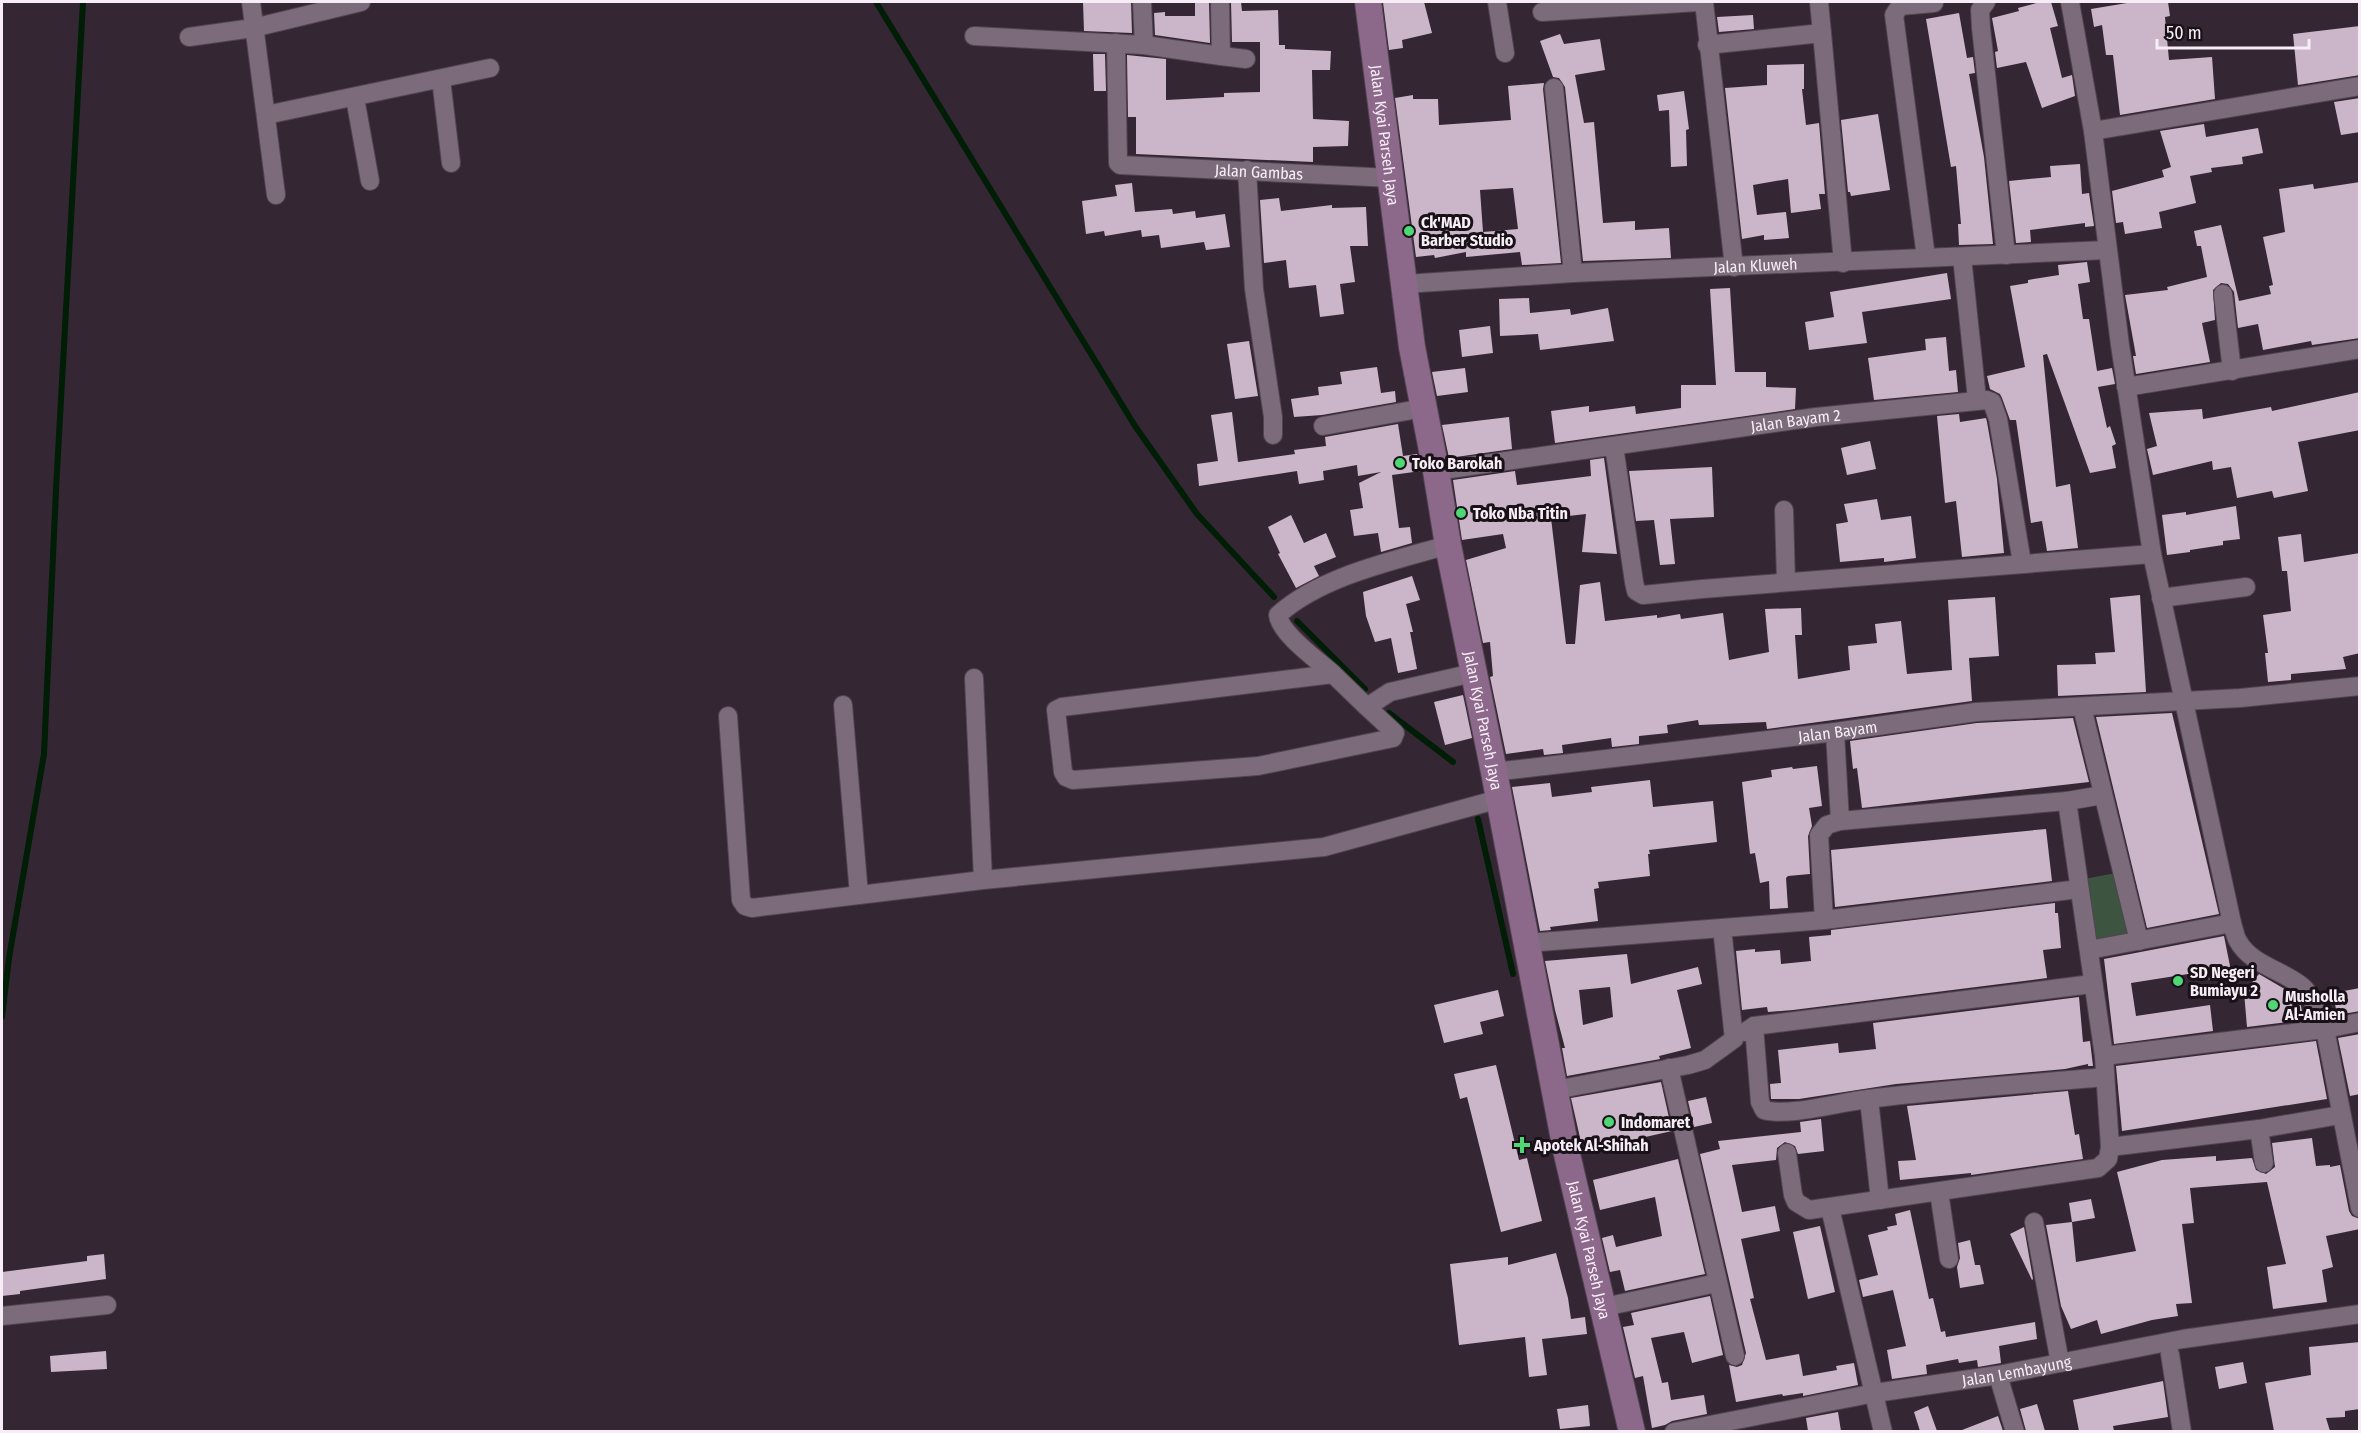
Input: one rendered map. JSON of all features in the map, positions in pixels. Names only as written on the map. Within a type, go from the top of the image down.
[{"type":"main road","name":"Jalan Kyai Parseh Jaya","points":[[1368,2],[1412,347],[1448,545],[1566,1150],[1632,1431]]},
{"type":"street","points":[[251,2],[276,195]]},
{"type":"street","points":[[189,37],[253,28],[361,2]]},
{"type":"street","points":[[1142,2],[1144,45]]},
{"type":"street","points":[[1220,2],[1221,56]]},
{"type":"street","points":[[1497,2],[1505,53]]},
{"type":"street","points":[[1542,12],[1569,6],[1698,2]]},
{"type":"street","points":[[1704,2],[1707,45],[1734,267]]},
{"type":"street","points":[[1819,2],[1843,263]]},
{"type":"street","points":[[1986,2],[1980,10],[2006,255]]},
{"type":"street","points":[[2070,2],[2093,131],[2126,387],[2152,554],[2182,701],[2232,923],[2238,942],[2253,958],[2292,979],[2305,989],[2316,1005],[2325,1029],[2359,1206]]},
{"type":"street","points":[[1926,257],[1894,15],[1900,6],[1934,3]]},
{"type":"street","points":[[1707,45],[1822,33]]},
{"type":"street","points":[[974,36],[1144,45],[1246,59]]},
{"type":"street","name":"Jalan Gambas","points":[[1116,43],[1118,163],[1126,167],[1247,170],[1392,178]]},
{"type":"street","points":[[266,115],[490,69]]},
{"type":"street","points":[[441,79],[451,163]]},
{"type":"street","points":[[2093,131],[2360,86]]},
{"type":"street","points":[[1554,88],[1573,273]]},
{"type":"street","points":[[355,98],[370,181]]},
{"type":"street","points":[[1247,170],[1254,289],[1274,417],[1274,435]]},
{"type":"street","name":"Jalan Kluweh","points":[[1405,285],[1573,273],[2107,250]]},
{"type":"street","points":[[1962,257],[1977,399],[1992,402],[1998,419],[2022,563]]},
{"type":"street","points":[[2223,294],[2232,371]]},
{"type":"street","points":[[2126,387],[2360,349]]},
{"type":"street","name":"Jalan Bayam 2","points":[[1436,471],[1816,417],[1977,399]]},
{"type":"street","points":[[1323,426],[1424,408]]},
{"type":"street","points":[[1614,446],[1636,591],[1643,595],[2152,554]]},
{"type":"street","points":[[1784,510],[1786,582]]},
{"type":"street","points":[[1333,674],[1062,707],[1056,710],[1063,772],[1072,780],[1258,766],[1393,738],[1395,733],[1333,674],[1290,635],[1279,623],[1278,615],[1292,603],[1342,578],[1448,545]]},
{"type":"street","points":[[2161,598],[2246,587]]},
{"type":"street","points":[[1367,707],[1390,692],[1473,673]]},
{"type":"street","points":[[974,678],[983,880]]},
{"type":"street","name":"Jalan Bayam","points":[[1494,772],[1835,732],[1976,712],[2240,698],[2360,686]]},
{"type":"street","points":[[843,705],[859,895]]},
{"type":"street","points":[[2082,707],[2139,941]]},
{"type":"street","points":[[728,716],[741,900],[745,906],[752,908],[983,880],[1324,847],[1499,799]]},
{"type":"street","points":[[1835,732],[1840,821]]},
{"type":"street","points":[[1824,920],[1819,835],[1827,825],[1840,821],[2067,801],[2103,795]]},
{"type":"street","points":[[1787,1153],[1796,1202],[1809,1210],[2098,1168],[2108,1159],[2110,1147],[2104,1056],[2067,801]]},
{"type":"street","points":[[1527,943],[1824,920],[2079,889]]},
{"type":"street","points":[[2089,950],[2232,923]]},
{"type":"street","points":[[1722,928],[1734,1039]]},
{"type":"street","points":[[1554,1090],[1705,1060],[1754,1026],[2092,984]]},
{"type":"street","points":[[2104,1056],[2325,1029],[2360,1022]]},
{"type":"street","points":[[1754,1026],[1760,1102],[1764,1110],[1788,1111],[1869,1099],[2105,1077]]},
{"type":"street","points":[[1669,1068],[1735,1356]]},
{"type":"street","points":[[1869,1099],[1880,1200]]},
{"type":"street","points":[[2110,1147],[2259,1129],[2340,1115]]},
{"type":"street","points":[[2259,1129],[2264,1163]]},
{"type":"street","points":[[1939,1192],[1949,1259]]},
{"type":"street","points":[[1830,1208],[1883,1431]]},
{"type":"street","points":[[2034,1222],[2060,1363]]},
{"type":"street","points":[[1604,1307],[1718,1283]]},
{"type":"street","points":[[2,1316],[107,1305]]},
{"type":"street","name":"Jalan Lembayung","points":[[1674,1431],[1875,1393],[1998,1375],[2183,1339],[2360,1314]]},
{"type":"street","points":[[2170,1354],[2182,1431]]},
{"type":"street","points":[[1998,1375],[2015,1431]]},
{"type":"green space","points":[[2116,873],[2133,936],[2093,944],[2084,879]]},
{"type":"building","points":[[1083,2],[1131,2],[1132,33],[1084,31]]},
{"type":"building","points":[[1195,2],[1209,2],[1210,43],[1155,35],[1154,13],[1165,12],[1165,16],[1195,16]]},
{"type":"building","points":[[1231,2],[1241,2],[1242,11],[1278,10],[1279,45],[1285,45],[1285,49],[1331,51],[1330,70],[1312,70],[1313,119],[1349,121],[1348,146],[1313,147],[1313,162],[1136,154],[1136,117],[1128,117],[1127,55],[1166,59],[1166,100],[1224,97],[1224,93],[1260,92],[1260,42],[1232,42]]},
{"type":"building","points":[[1383,2],[1424,2],[1432,33],[1402,40],[1403,48],[1389,50]]},
{"type":"building","points":[[2040,2],[2051,2],[2058,26],[2050,28],[2062,78],[2072,75],[2075,96],[2042,108],[2026,62],[1997,68],[1995,52],[1998,51],[1992,18],[2019,11],[2018,8]]},
{"type":"building","points":[[2133,2],[2168,2],[2170,16],[2165,17],[2169,60],[2212,57],[2215,99],[2120,115],[2113,55],[2106,55],[2102,25],[2094,27],[2091,9]]},
{"type":"building","points":[[1959,13],[1967,58],[1973,57],[1975,73],[1969,74],[1984,157],[1993,244],[1959,245],[1958,224],[1961,224],[1956,166],[1951,167],[1926,19]]},
{"type":"building","points":[[1753,15],[1754,29],[1719,32],[1717,17]]},
{"type":"building","points":[[2360,26],[2360,75],[2298,85],[2293,34]]},
{"type":"building","points":[[1560,34],[1564,44],[1600,39],[1605,70],[1575,75],[1584,123],[1594,122],[1603,223],[1635,221],[1635,230],[1669,228],[1671,258],[1583,261],[1565,87],[1559,78],[1553,77],[1540,41]]},
{"type":"building","points":[[1093,54],[1105,54],[1106,91],[1094,91]]},
{"type":"building","points":[[1804,64],[1804,89],[1802,89],[1806,125],[1819,123],[1825,194],[1819,194],[1821,209],[1791,213],[1788,179],[1753,185],[1757,215],[1786,212],[1789,238],[1764,240],[1764,235],[1742,239],[1725,88],[1767,85],[1767,65]]},
{"type":"building","points":[[1544,83],[1561,263],[1522,265],[1520,252],[1466,257],[1466,252],[1435,258],[1434,255],[1416,257],[1395,98],[1413,95],[1413,99],[1438,99],[1439,125],[1511,120],[1508,86]],"holes":[[[1513,188],[1518,229],[1483,232],[1480,190]]]},
{"type":"building","points":[[1684,91],[1689,129],[1686,130],[1687,166],[1671,167],[1669,110],[1659,111],[1657,95]]},
{"type":"building","points":[[2360,98],[2360,132],[2341,135],[2334,102]]},
{"type":"building","points":[[1878,114],[1890,190],[1851,196],[1848,192],[1841,120]]},
{"type":"building","points":[[2204,124],[2206,137],[2258,128],[2263,153],[2242,157],[2243,164],[2211,168],[2212,172],[2190,176],[2196,203],[2159,212],[2162,228],[2125,234],[2123,222],[2116,223],[2112,191],[2164,177],[2162,170],[2171,167],[2160,131]]},
{"type":"building","points":[[2080,164],[2082,194],[2089,193],[2094,226],[2085,227],[2085,223],[2030,230],[2031,242],[2016,243],[2009,181],[2051,177],[2050,166]]},
{"type":"building","points":[[2360,182],[2360,338],[2312,345],[2311,341],[2263,350],[2258,324],[2238,328],[2234,292],[2228,284],[2221,283],[2213,290],[2215,320],[2202,323],[2210,362],[2136,374],[2133,356],[2136,356],[2125,295],[2168,290],[2167,287],[2207,277],[2201,246],[2197,246],[2194,231],[2221,225],[2239,301],[2271,294],[2269,286],[2273,285],[2263,237],[2285,232],[2279,189],[2313,184],[2314,189]]},
{"type":"building","points":[[1132,183],[1135,212],[1172,209],[1173,214],[1195,211],[1196,218],[1225,214],[1230,247],[1206,250],[1204,242],[1161,248],[1159,235],[1142,237],[1141,230],[1105,236],[1104,231],[1086,234],[1082,201],[1117,196],[1115,185]]},
{"type":"building","points":[[1279,198],[1281,211],[1332,205],[1332,208],[1366,207],[1368,246],[1350,246],[1355,282],[1340,284],[1344,314],[1320,317],[1316,285],[1289,288],[1286,260],[1264,263],[1260,200]]},
{"type":"building","points":[[2087,262],[2090,282],[2078,284],[2083,319],[2089,319],[2097,371],[2112,368],[2115,384],[2098,387],[2107,428],[2110,426],[2116,444],[2112,446],[2116,468],[2090,473],[2047,354],[2043,355],[2056,487],[2070,484],[2078,548],[2047,551],[2042,521],[2031,523],[2016,420],[2010,420],[2000,394],[1990,389],[1987,376],[2025,367],[2010,286],[2028,283],[2028,280],[2059,275],[2058,265]]},
{"type":"building","points":[[1947,273],[1951,299],[1862,312],[1867,343],[1809,350],[1805,322],[1834,317],[1830,292]]},
{"type":"building","points":[[1730,288],[1735,372],[1766,372],[1766,387],[1796,388],[1795,409],[1555,443],[1551,411],[1589,406],[1589,412],[1635,406],[1636,414],[1681,408],[1681,385],[1716,385],[1710,289]]},
{"type":"building","points":[[1529,298],[1530,313],[1570,309],[1571,315],[1608,308],[1614,341],[1540,350],[1538,334],[1500,336],[1499,299]]},
{"type":"building","points":[[1490,326],[1493,353],[1462,357],[1459,330]]},
{"type":"building","points":[[1946,337],[1949,371],[1956,370],[1958,392],[1874,400],[1868,358],[1926,350],[1925,339]]},
{"type":"building","points":[[1249,341],[1258,396],[1235,399],[1227,344]]},
{"type":"building","points":[[1377,367],[1381,393],[1395,391],[1396,402],[1322,415],[1294,417],[1291,399],[1319,395],[1318,387],[1342,384],[1340,372]]},
{"type":"building","points":[[1465,368],[1468,392],[1437,396],[1432,372]]},
{"type":"building","points":[[2360,392],[2360,430],[2298,442],[2308,491],[2274,498],[2272,491],[2237,498],[2231,467],[2213,470],[2212,461],[2153,475],[2147,449],[2157,446],[2149,413],[2202,409],[2203,419],[2271,407],[2272,411]]},
{"type":"building","points":[[1232,412],[1238,462],[1295,454],[1294,450],[1326,446],[1325,437],[1398,424],[1403,456],[1417,454],[1421,471],[1392,475],[1399,528],[1410,527],[1412,543],[1381,552],[1378,533],[1354,536],[1350,510],[1363,508],[1359,483],[1381,472],[1358,476],[1357,465],[1323,471],[1324,480],[1299,484],[1297,471],[1199,486],[1197,464],[1218,461],[1211,415]]},
{"type":"building","points":[[1959,414],[1960,422],[1986,418],[1997,479],[2004,553],[1962,557],[1956,501],[1945,503],[1937,416]]},
{"type":"building","points":[[1509,417],[1512,449],[1449,458],[1442,425]]},
{"type":"building","points":[[1870,441],[1876,469],[1847,475],[1841,448]]},
{"type":"building","points":[[1604,458],[1617,554],[1582,552],[1586,514],[1551,518],[1566,644],[1575,644],[1580,585],[1600,582],[1605,621],[1657,615],[1657,618],[1680,614],[1681,619],[1723,613],[1729,660],[1769,652],[1765,609],[1801,608],[1802,635],[1795,635],[1798,679],[1850,670],[1848,646],[1877,643],[1875,624],[1901,621],[1907,674],[1952,670],[1948,600],[1995,597],[1999,656],[1969,658],[1972,701],[1767,729],[1766,722],[1699,725],[1698,720],[1667,725],[1668,733],[1639,736],[1639,744],[1612,747],[1611,738],[1562,745],[1563,753],[1544,755],[1543,749],[1506,754],[1490,677],[1493,676],[1490,642],[1483,643],[1466,560],[1506,548],[1503,534],[1462,540],[1453,480],[1515,471],[1517,485],[1591,476],[1590,460]]},
{"type":"building","points":[[1712,467],[1714,517],[1670,519],[1675,564],[1660,565],[1654,520],[1636,521],[1629,471]]},
{"type":"building","points":[[1877,499],[1881,520],[1911,516],[1916,558],[1884,562],[1884,558],[1840,562],[1836,524],[1848,522],[1844,504]]},
{"type":"building","points":[[2236,506],[2240,539],[2223,541],[2223,545],[2167,555],[2162,515],[2186,512],[2186,515]]},
{"type":"building","points":[[1291,515],[1304,543],[1326,533],[1336,557],[1314,566],[1319,576],[1296,588],[1278,554],[1280,553],[1268,527]]},
{"type":"building","points":[[2301,534],[2304,562],[2360,553],[2360,653],[2343,657],[2346,669],[2291,674],[2291,680],[2268,682],[2265,653],[2268,653],[2263,615],[2291,611],[2287,571],[2282,571],[2278,537]]},
{"type":"building","points":[[1412,576],[1420,600],[1406,604],[1413,632],[1410,632],[1417,669],[1398,673],[1391,638],[1375,642],[1366,616],[1363,592]]},
{"type":"building","points":[[2140,595],[2146,692],[2058,696],[2057,665],[2096,664],[2095,653],[2115,652],[2110,598]]},
{"type":"building","points":[[1463,695],[1472,738],[1445,745],[1434,702]]},
{"type":"building","points":[[2172,713],[2219,914],[2147,928],[2096,717]]},
{"type":"building","points":[[2073,718],[2089,782],[1862,808],[1857,768],[1853,769],[1850,741],[1977,723]]},
{"type":"building","points":[[1817,766],[1822,806],[1809,808],[1812,826],[1808,836],[1810,874],[1788,876],[1786,878],[1788,908],[1770,909],[1769,881],[1760,883],[1755,853],[1750,854],[1742,782],[1772,777],[1771,770]]},
{"type":"building","points":[[1650,780],[1653,807],[1713,801],[1717,842],[1649,850],[1650,876],[1598,882],[1599,888],[1594,889],[1598,921],[1550,927],[1551,930],[1540,931],[1512,787],[1550,783],[1552,797],[1592,792],[1591,787]]},
{"type":"building","points":[[2046,829],[2052,881],[1835,907],[1831,850]]},
{"type":"building","points":[[2055,903],[2061,948],[2043,950],[2047,978],[1793,1010],[1768,1012],[1767,1007],[1742,1010],[1736,951],[1780,950],[1781,964],[1811,961],[1809,937],[1831,935],[1831,930]]},
{"type":"building","points":[[2224,936],[2232,976],[2209,980],[2207,971],[2131,983],[2136,1016],[2210,1005],[2213,1031],[2114,1044],[2104,959]]},
{"type":"building","points":[[1627,954],[1631,984],[1698,967],[1702,984],[1677,990],[1691,1048],[1659,1056],[1660,1059],[1567,1076],[1562,1048],[1565,1048],[1545,961]],"holes":[[[1610,987],[1613,1017],[1583,1025],[1579,990]]]},
{"type":"building","name":"Musholla Al-Amien","points":[[2259,974],[2295,995],[2300,1002],[2304,1020],[2247,1027],[2244,992]]},
{"type":"building","points":[[2360,988],[2360,1011],[2337,1015],[2333,993]]},
{"type":"building","points":[[1498,990],[1504,1016],[1480,1022],[1483,1034],[1444,1043],[1434,1005]]},
{"type":"building","points":[[2079,997],[2083,1042],[2090,1041],[2093,1066],[2088,1066],[2088,1064],[2065,1069],[1896,1084],[1799,1099],[1771,1099],[1770,1084],[1781,1083],[1778,1050],[1838,1043],[1839,1053],[1876,1049],[1873,1023]]},
{"type":"building","points":[[2360,1034],[2360,1094],[2350,1096],[2338,1038]]},
{"type":"building","points":[[2316,1041],[2327,1099],[2122,1131],[2116,1066]]},
{"type":"building","points":[[1496,1065],[1519,1160],[1527,1158],[1542,1221],[1501,1232],[1467,1097],[1460,1099],[1454,1074]]},
{"type":"building","name":"Indomaret","points":[[1661,1082],[1672,1131],[1583,1151],[1571,1098]]},
{"type":"building","points":[[2068,1091],[2075,1135],[2079,1134],[2083,1159],[1971,1175],[1971,1173],[1900,1180],[1898,1161],[1916,1160],[1907,1106]]},
{"type":"building","points":[[1706,1097],[1712,1123],[1694,1127],[1688,1101]]},
{"type":"building","points":[[1821,1119],[1824,1151],[1798,1154],[1795,1146],[1785,1142],[1777,1148],[1776,1160],[1732,1165],[1742,1212],[1775,1206],[1780,1231],[1741,1239],[1754,1298],[1750,1299],[1766,1360],[1799,1354],[1803,1376],[1837,1370],[1836,1366],[1854,1363],[1858,1385],[1803,1396],[1803,1393],[1783,1396],[1782,1394],[1736,1402],[1729,1365],[1737,1367],[1742,1365],[1746,1353],[1700,1154],[1720,1149],[1718,1141],[1801,1132],[1800,1122]]},
{"type":"building","points":[[2312,1138],[2316,1166],[2340,1165],[2349,1211],[2352,1216],[2360,1219],[2360,1229],[2326,1236],[2333,1267],[2322,1270],[2327,1302],[2273,1309],[2267,1267],[2286,1264],[2267,1182],[2190,1188],[2194,1223],[2182,1224],[2192,1303],[2176,1304],[2178,1316],[2152,1320],[2101,1334],[2097,1320],[2071,1329],[2061,1306],[2046,1225],[2072,1222],[2076,1262],[2136,1251],[2117,1172],[2162,1160],[2216,1156],[2216,1161],[2252,1158],[2256,1170],[2266,1174],[2275,1167],[2272,1143]]},
{"type":"building","points":[[1678,1159],[1705,1274],[1625,1291],[1620,1270],[1610,1272],[1602,1238],[1613,1235],[1616,1247],[1662,1236],[1655,1197],[1600,1210],[1593,1180]]},
{"type":"building","points":[[2091,1199],[2095,1218],[2072,1222],[2069,1203]]},
{"type":"building","points":[[1910,1210],[1929,1299],[1933,1298],[1941,1332],[1945,1331],[1946,1337],[2035,1322],[2037,1339],[1999,1346],[2001,1363],[1978,1367],[1977,1360],[1959,1363],[1958,1359],[1926,1365],[1927,1374],[1892,1379],[1887,1350],[1906,1346],[1893,1290],[1863,1297],[1859,1280],[1878,1275],[1868,1235],[1897,1225],[1895,1214]]},
{"type":"building","points":[[1820,1226],[1835,1292],[1808,1299],[1793,1232]]},
{"type":"building","points":[[2024,1227],[2033,1279],[2032,1280],[2010,1234]]},
{"type":"building","points":[[1970,1240],[1975,1265],[1980,1265],[1984,1284],[1960,1288],[1957,1267],[1960,1258],[1958,1243]]},
{"type":"building","points":[[1556,1253],[1571,1319],[1585,1317],[1587,1334],[1542,1339],[1547,1375],[1529,1377],[1525,1337],[1459,1345],[1450,1264],[1508,1257],[1508,1265]]},
{"type":"building","points":[[104,1254],[106,1279],[20,1291],[20,1294],[2,1296],[2,1272],[87,1261],[87,1256]]},
{"type":"building","points":[[1710,1296],[1723,1355],[1692,1363],[1684,1332],[1651,1338],[1662,1383],[1668,1382],[1671,1400],[1704,1395],[1707,1414],[1672,1421],[1652,1428],[1643,1376],[1635,1378],[1623,1327],[1634,1325],[1631,1313]]},
{"type":"building","points":[[2360,1342],[2360,1409],[2345,1411],[2345,1417],[2326,1418],[2330,1431],[2274,1431],[2265,1383],[2311,1375],[2309,1347]]},
{"type":"building","points":[[106,1351],[107,1369],[51,1372],[50,1356]]},
{"type":"building","points":[[2243,1362],[2247,1383],[2219,1389],[2215,1367]]},
{"type":"building","points":[[2163,1381],[2168,1417],[2113,1426],[2114,1431],[2079,1431],[2073,1400]]},
{"type":"building","points":[[2037,1404],[2045,1431],[2026,1431],[2020,1409]]},
{"type":"building","points":[[1588,1405],[1590,1426],[1560,1429],[1557,1409]]},
{"type":"building","points":[[1928,1406],[1937,1431],[1920,1431],[1914,1412]]},
{"type":"building","points":[[1838,1412],[1841,1431],[1808,1431],[1806,1418]]},
{"type":"building","points":[[1998,1416],[2003,1431],[1962,1431],[1962,1430]]},
{"type":"waterway","points":[[2,1017],[9,958],[44,754],[83,2]]},
{"type":"waterway","points":[[876,2],[1135,426],[1197,514],[1274,597]]},
{"type":"waterway","points":[[1297,621],[1365,689]]},
{"type":"waterway","points":[[1389,713],[1453,762]]},
{"type":"waterway","points":[[1478,819],[1513,974]]},
{"type":"place","name":"Ck'MAD Barber Studio","points":[[1409,231]]},
{"type":"place","name":"Toko Barokah","points":[[1400,463]]},
{"type":"place","name":"Toko Nba Titin","points":[[1461,513]]},
{"type":"place","name":"SD Negeri Bumiayu 2","points":[[2178,981]]},
{"type":"place","name":"Musholla Al-Amien","points":[[2273,1005]]},
{"type":"place","name":"Indomaret","points":[[1609,1122]]},
{"type":"place","name":"Apotek Al-Shihah","points":[[1522,1145]]}]
